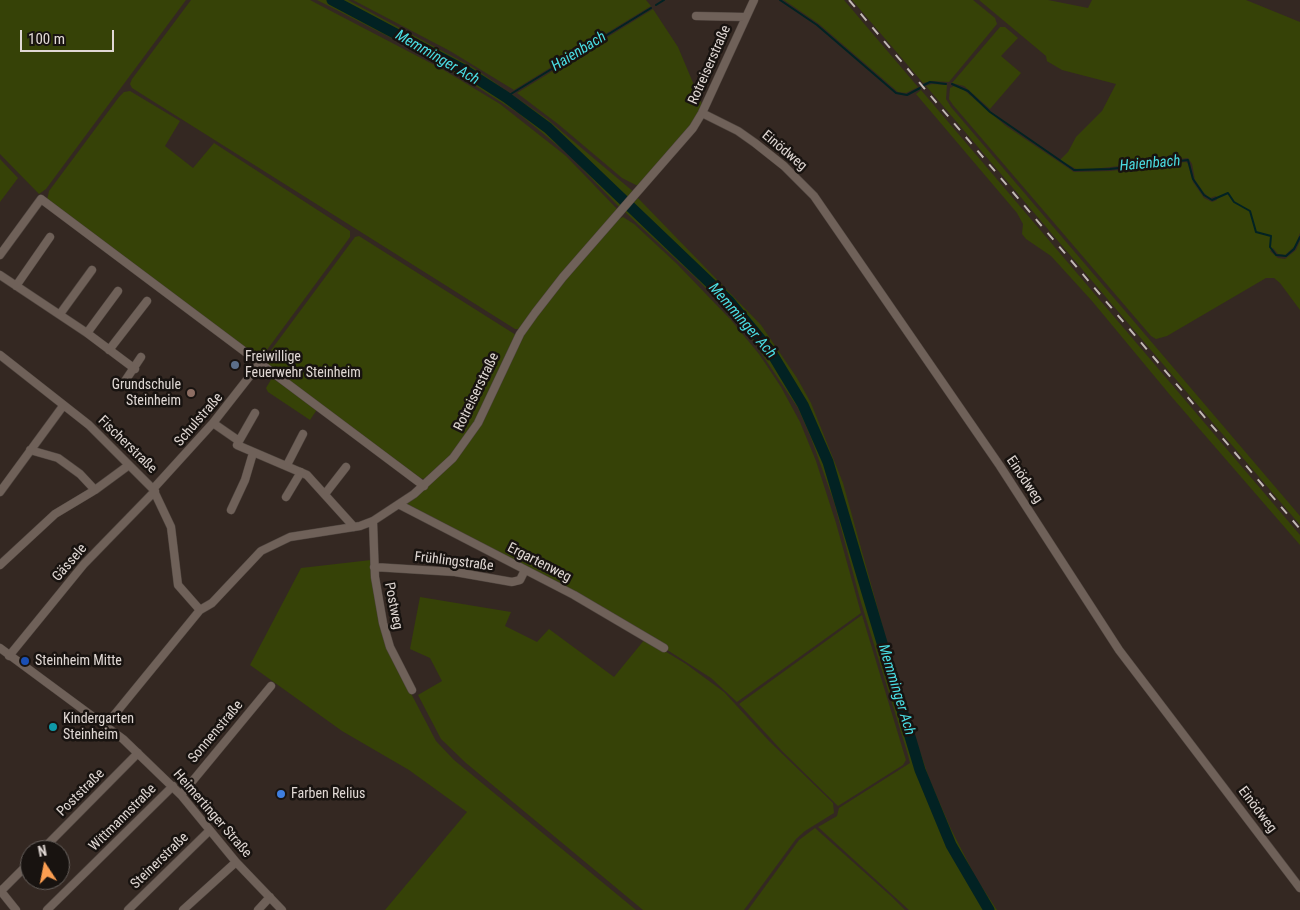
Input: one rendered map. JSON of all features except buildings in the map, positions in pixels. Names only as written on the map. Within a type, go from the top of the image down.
[{"type":"street","name":"Rotreiserstraße","points":[[106,725],[200,610],[212,602],[238,573],[268,547],[301,534],[354,527],[373,521],[400,505],[424,486],[453,458],[471,435],[520,334],[535,313],[563,277],[688,136],[702,113],[754,0]]},
{"type":"street","name":"Rotreiserstraße","points":[[696,16],[745,17]]},
{"type":"street","name":"Einödweg","points":[[702,113],[738,131],[755,143],[784,166],[814,196],[994,458],[1119,650],[1300,886]]},
{"type":"street","points":[[0,256],[41,199],[424,486]]},
{"type":"street","points":[[16,286],[50,237]]},
{"type":"street","points":[[60,314],[92,270]]},
{"type":"street","points":[[0,275],[60,314],[135,369]]},
{"type":"street","points":[[87,333],[118,291]]},
{"type":"street","points":[[109,350],[146,301]]},
{"type":"street","name":"Fischerstraße","points":[[0,355],[89,425],[154,490],[171,526],[178,585],[200,610]]},
{"type":"street","points":[[123,384],[135,369],[141,357]]},
{"type":"street","name":"Schulstraße","points":[[154,490],[213,423],[260,363]]},
{"type":"street","points":[[0,492],[63,406]]},
{"type":"street","points":[[255,414],[237,445],[307,475],[354,527]]},
{"type":"street","points":[[213,423],[239,441]]},
{"type":"street","points":[[287,465],[303,434]]},
{"type":"street","points":[[30,450],[58,458],[80,474],[95,490]]},
{"type":"street","points":[[232,510],[245,480],[253,453]]},
{"type":"street","points":[[0,565],[55,514],[95,490],[130,465]]},
{"type":"street","points":[[325,494],[346,467]]},
{"type":"street","points":[[286,497],[301,472]]},
{"type":"street","name":"Gässele","points":[[9,656],[84,564],[154,490]]},
{"type":"street","name":"Ergartenweg","points":[[400,505],[584,601],[664,648]]},
{"type":"street","name":"Postweg","points":[[373,521],[374,567],[386,635],[412,690]]},
{"type":"street","points":[[0,550],[6,558]]},
{"type":"street","name":"Frühlingstraße","points":[[374,567],[454,572],[512,582],[520,580],[524,570]]},
{"type":"street","name":"Heimertinger Straße","points":[[0,648],[106,725],[138,753],[173,786],[236,862],[282,910]]},
{"type":"street","name":"Sonnenstraße","points":[[181,795],[271,686]]},
{"type":"street","name":"Poststraße","points":[[52,840],[138,753]]},
{"type":"street","name":"Wittmannstraße","points":[[47,910],[173,786]]},
{"type":"street","name":"Steinerstraße","points":[[128,910],[210,831]]},
{"type":"street","points":[[183,910],[236,862]]},
{"type":"street","points":[[16,910],[1,891],[20,872]]},
{"type":"street","points":[[258,910],[270,897]]},
{"type":"green space","points":[[0,0],[186,0],[46,189],[39,194],[0,154]]},
{"type":"green space","points":[[191,0],[310,0],[442,69],[500,104],[566,156],[619,211],[519,329],[515,329],[132,88],[130,84],[132,79]]},
{"type":"green space","points":[[317,0],[348,0],[474,68],[547,119],[635,193],[621,209],[568,154],[518,113],[438,62]]},
{"type":"green space","points":[[353,0],[646,0],[651,6],[514,90],[450,51]]},
{"type":"green space","points":[[784,0],[844,0],[918,87],[906,93],[898,92],[819,24]]},
{"type":"green space","points":[[852,0],[973,0],[995,18],[997,24],[949,82],[932,81],[923,83]]},
{"type":"green space","points":[[979,0],[1048,0],[1088,8],[1092,0],[1246,0],[1300,22],[1300,233],[1295,246],[1285,255],[1278,254],[1273,248],[1270,251],[1278,258],[1285,259],[1296,250],[1300,241],[1300,310],[1280,283],[1274,278],[1266,278],[1167,336],[1156,339],[1151,336],[953,105],[949,99],[950,88],[954,86],[964,90],[1006,126],[1074,172],[1110,171],[1186,162],[1193,182],[1204,198],[1212,202],[1217,200],[1216,196],[1210,198],[1204,193],[1195,180],[1192,164],[1188,158],[1085,170],[1076,169],[1060,160],[1068,152],[1076,137],[1102,111],[1116,84],[1062,70],[1045,60],[1047,61],[1046,56]]},
{"type":"green space","points":[[653,9],[678,47],[702,104],[695,120],[640,185],[636,185],[622,178],[558,124],[517,93]]},
{"type":"green space","points":[[1000,27],[1005,27],[1018,38],[1001,56],[1021,73],[990,109],[964,86],[952,83]]},
{"type":"green space","points":[[932,84],[947,85],[946,99],[951,107],[1300,516],[1300,525],[926,86]]},
{"type":"green space","points":[[921,90],[1300,535],[1300,545],[1170,395],[1092,301],[1051,256],[1026,239],[1022,234],[1023,224],[1017,213],[916,94]]},
{"type":"green space","points":[[130,91],[180,121],[165,146],[193,168],[214,143],[350,231],[350,237],[259,359],[47,200],[49,191],[119,97],[124,92]]},
{"type":"green space","points":[[0,159],[18,178],[0,202]]},
{"type":"green space","points":[[638,198],[761,325],[797,378],[811,403],[843,483],[905,707],[929,778],[951,829],[976,878],[997,910],[909,910],[818,827],[837,816],[839,808],[910,763],[908,755],[860,599],[834,502],[798,408],[745,329],[695,277],[625,212]]},
{"type":"green space","points":[[623,217],[634,224],[677,264],[731,320],[759,354],[781,387],[800,422],[816,461],[836,523],[861,613],[737,702],[711,678],[644,635],[407,504],[464,449],[479,426],[525,332],[534,318],[582,259]]},
{"type":"green space","points":[[359,236],[516,335],[475,423],[455,452],[424,479],[417,477],[263,361],[355,237]]},
{"type":"green space","points":[[272,378],[318,408],[310,420],[268,392],[266,388]]},
{"type":"green space","points":[[371,560],[395,663],[436,741],[454,760],[636,910],[385,910],[467,812],[409,770],[342,731],[250,665],[301,568]]},
{"type":"green space","points":[[420,597],[511,612],[505,626],[537,642],[549,629],[614,677],[645,639],[686,664],[724,692],[769,741],[833,803],[834,813],[805,831],[796,839],[744,910],[643,910],[466,763],[441,739],[418,695],[442,681],[430,658],[410,649]]},
{"type":"green space","points":[[862,615],[906,760],[903,765],[838,806],[782,751],[739,704]]},
{"type":"green space","points":[[815,828],[905,910],[748,910],[799,840]]},
{"type":"waterway","name":"Memminger Ach","points":[[332,0],[464,70],[506,97],[548,128],[729,301],[771,352],[803,405],[828,462],[920,770],[951,845],[989,910]]},
{"type":"waterway","name":"Haienbach","points":[[656,5],[664,0]]},
{"type":"waterway","name":"Haienbach","points":[[780,0],[817,25],[896,93],[907,95],[920,88]]},
{"type":"waterway","name":"Haienbach","points":[[506,97],[651,8]]},
{"type":"waterway","name":"Haienbach","points":[[924,85],[930,82],[946,84]]},
{"type":"waterway","name":"Haienbach","points":[[952,84],[968,91],[990,112],[1074,170],[1110,169],[1188,160],[1193,179],[1204,195],[1212,200],[1228,193],[1234,202],[1250,211],[1256,232],[1271,236],[1270,247],[1276,255],[1286,256],[1294,249],[1300,237]]},
{"type":"railway","points":[[849,0],[1300,529]]},
{"type":"place","name":"Freiwillige Feuerwehr Steinheim","points":[[235,365]]},
{"type":"place","name":"Grundschule Steinheim","points":[[191,393]]},
{"type":"place","name":"Steinheim Mitte","points":[[25,661]]},
{"type":"place","name":"Kindergarten Steinheim","points":[[53,727]]},
{"type":"place","name":"Farben Relius","points":[[281,794]]}]
